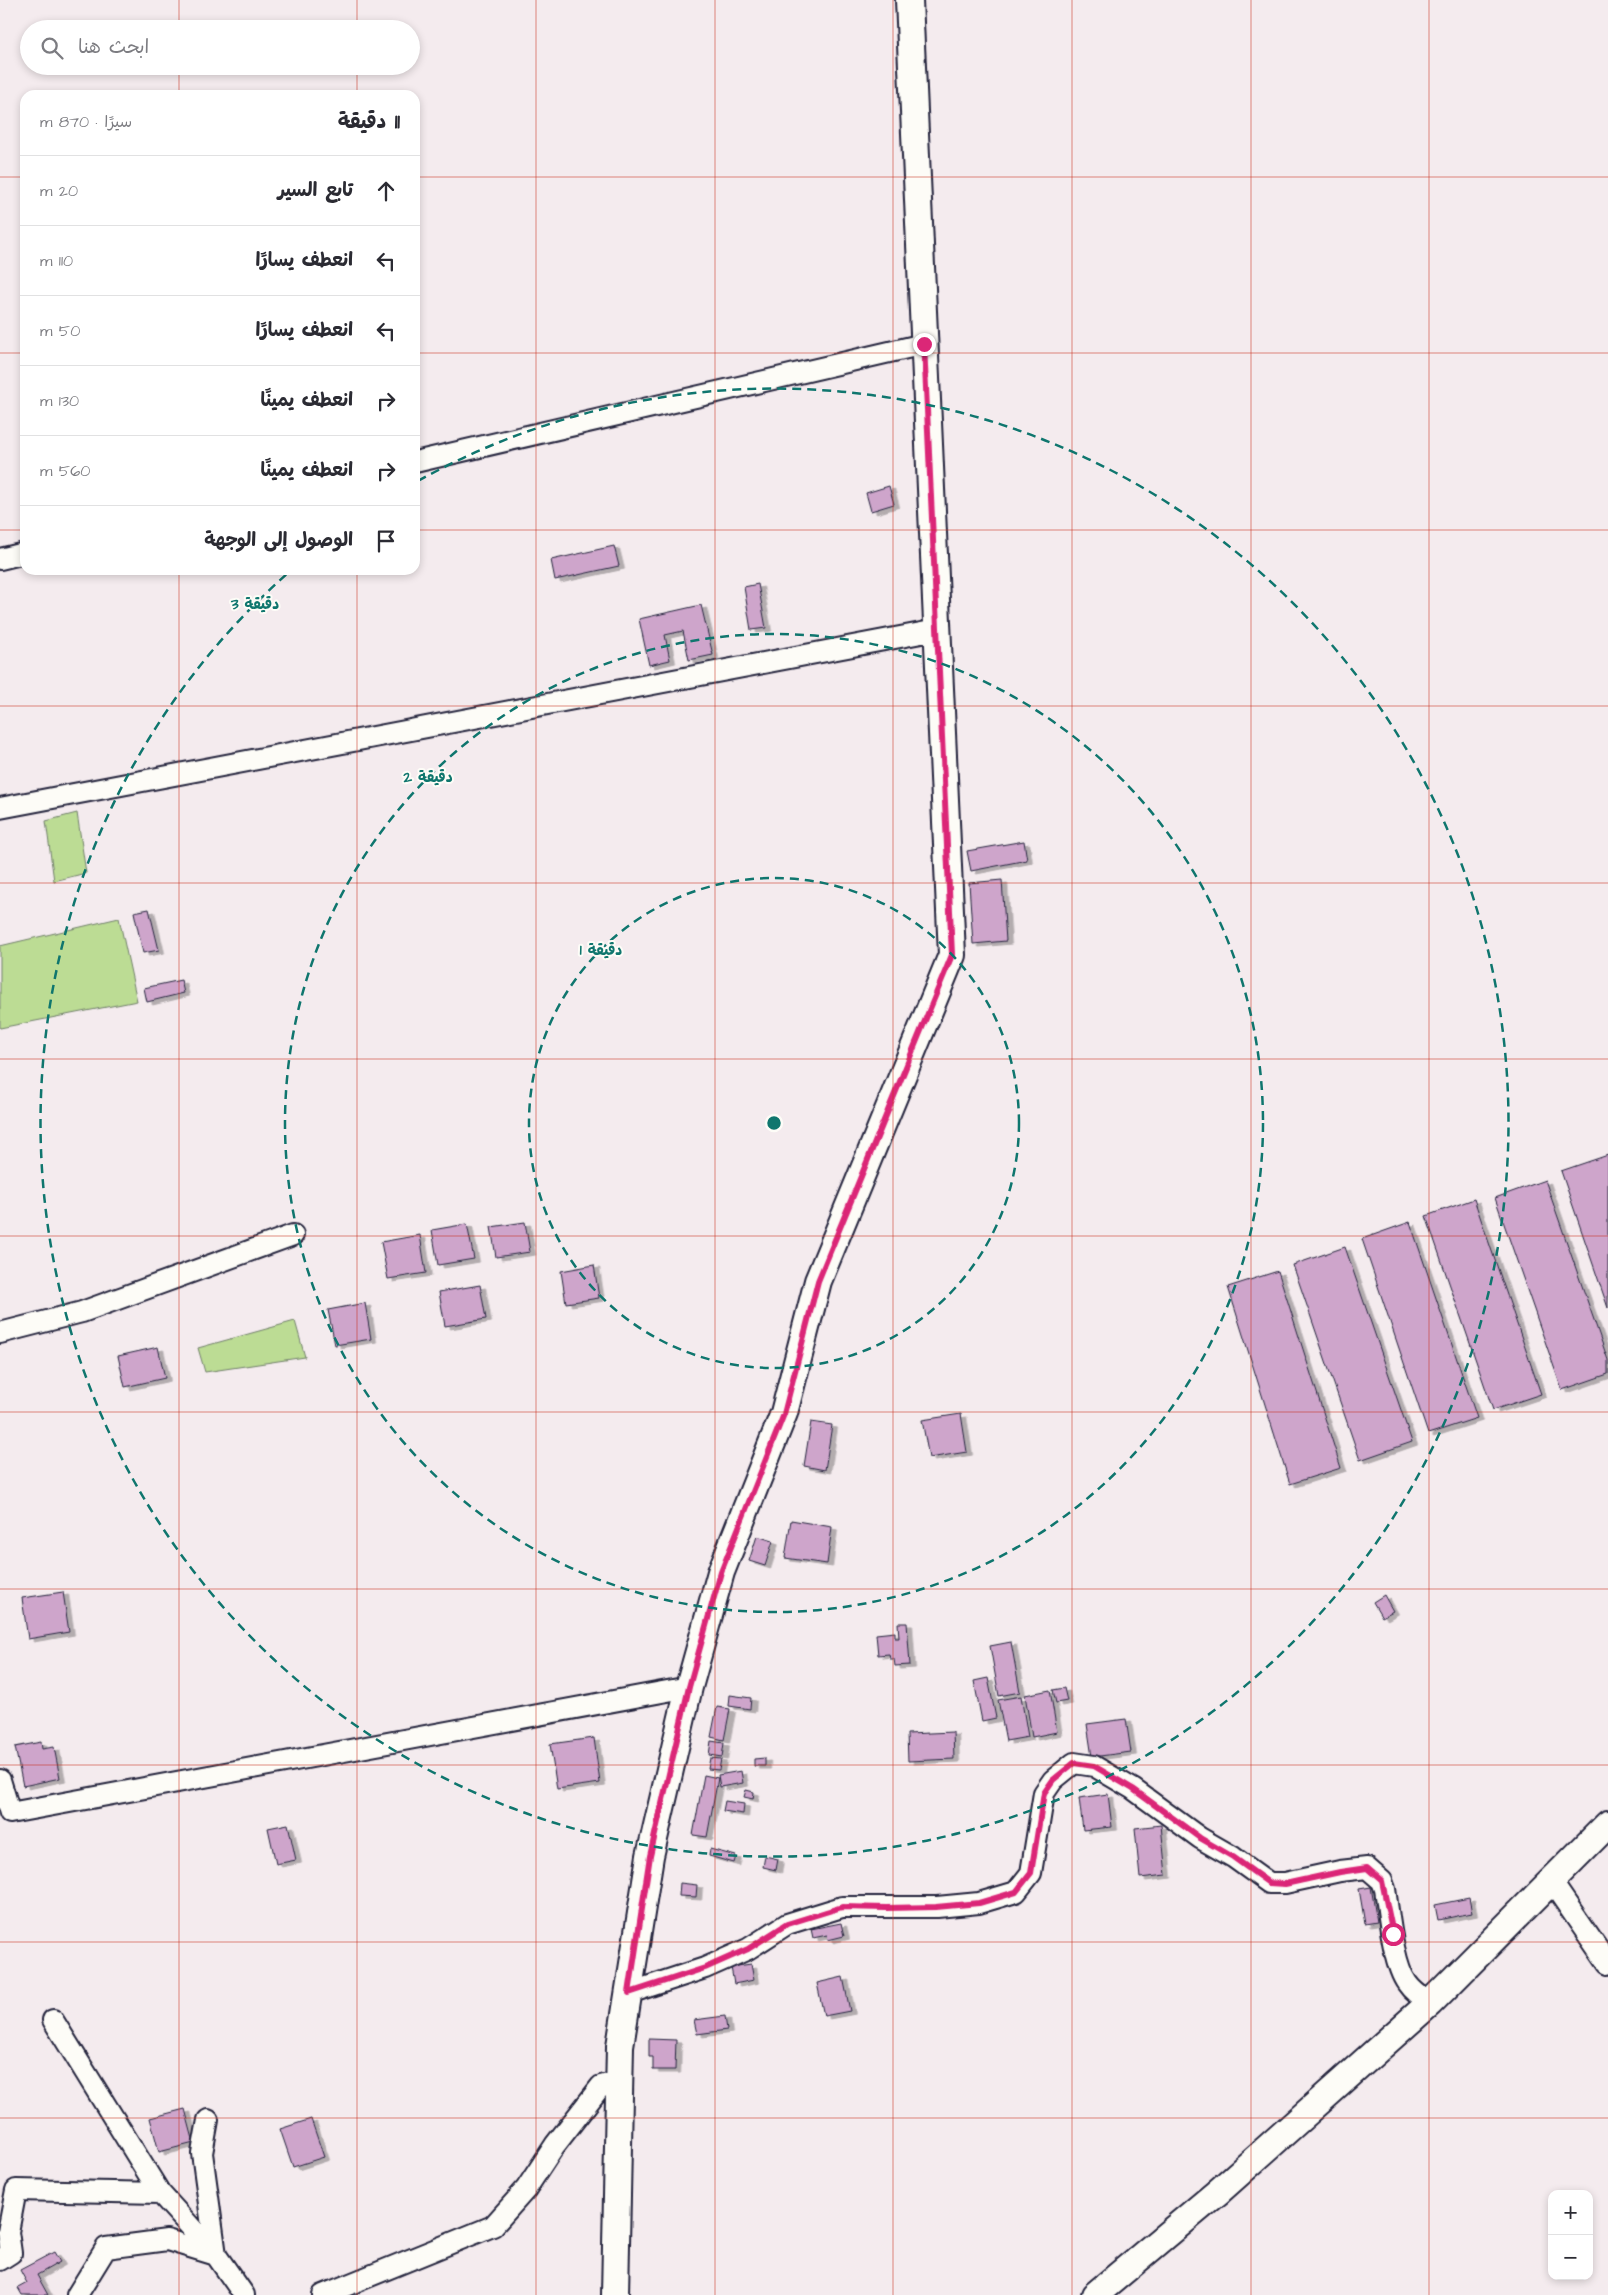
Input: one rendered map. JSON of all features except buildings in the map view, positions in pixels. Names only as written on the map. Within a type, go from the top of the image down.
[{"type":"street","points":[[615,2295],[620,2046],[650,1856],[689,1687],[721,1572],[784,1414],[818,1281],[952,955],[908,0]]},
{"type":"street","points":[[420,461],[924,344]]},
{"type":"street","points":[[0,559],[20,554]]},
{"type":"street","points":[[0,808],[937,630]]},
{"type":"street","points":[[0,1333],[82,1312],[293,1235]]},
{"type":"street","points":[[0,1780],[10,1813],[689,1687]]},
{"type":"street","points":[[629,1993],[705,1968],[748,1949],[787,1924],[842,1907],[936,1907],[979,1903],[1016,1892],[1031,1873],[1044,1793],[1053,1780],[1074,1763],[1094,1766],[1133,1789],[1200,1838],[1233,1857],[1269,1883],[1285,1884],[1367,1868],[1382,1881],[1385,1889],[1398,1965],[1405,1981],[1413,1992],[1430,2003]]},
{"type":"street","points":[[1095,2295],[1218,2192],[1430,2003],[1608,1824]]},
{"type":"street","points":[[1551,1881],[1608,1964]]},
{"type":"street","points":[[53,2020],[160,2193],[216,2255],[244,2295]]},
{"type":"street","points":[[323,2295],[493,2226],[526,2189],[555,2145],[601,2086],[620,2082]]},
{"type":"street","points":[[208,2120],[202,2153],[216,2255]]},
{"type":"street","points":[[0,2260],[11,2253],[8,2232],[16,2190],[160,2193]]},
{"type":"street","points":[[77,2295],[106,2248],[167,2240],[216,2255]]},
{"type":"green space","points":[[77,813],[86,873],[54,881],[46,821]]},
{"type":"green space","points":[[119,918],[137,1001],[0,1028],[0,946]]},
{"type":"green space","points":[[295,1321],[305,1357],[205,1372],[198,1348]]},
{"type":"route","points":[[924,344],[952,955],[818,1281],[784,1414],[721,1572],[689,1687],[650,1856],[629,1993],[705,1968],[748,1949],[787,1924],[842,1907],[936,1907],[979,1903],[1016,1892],[1031,1873],[1044,1793],[1053,1780],[1074,1763],[1094,1766],[1133,1789],[1200,1838],[1233,1857],[1269,1883],[1285,1884],[1367,1868],[1382,1881],[1393,1934]]}]
